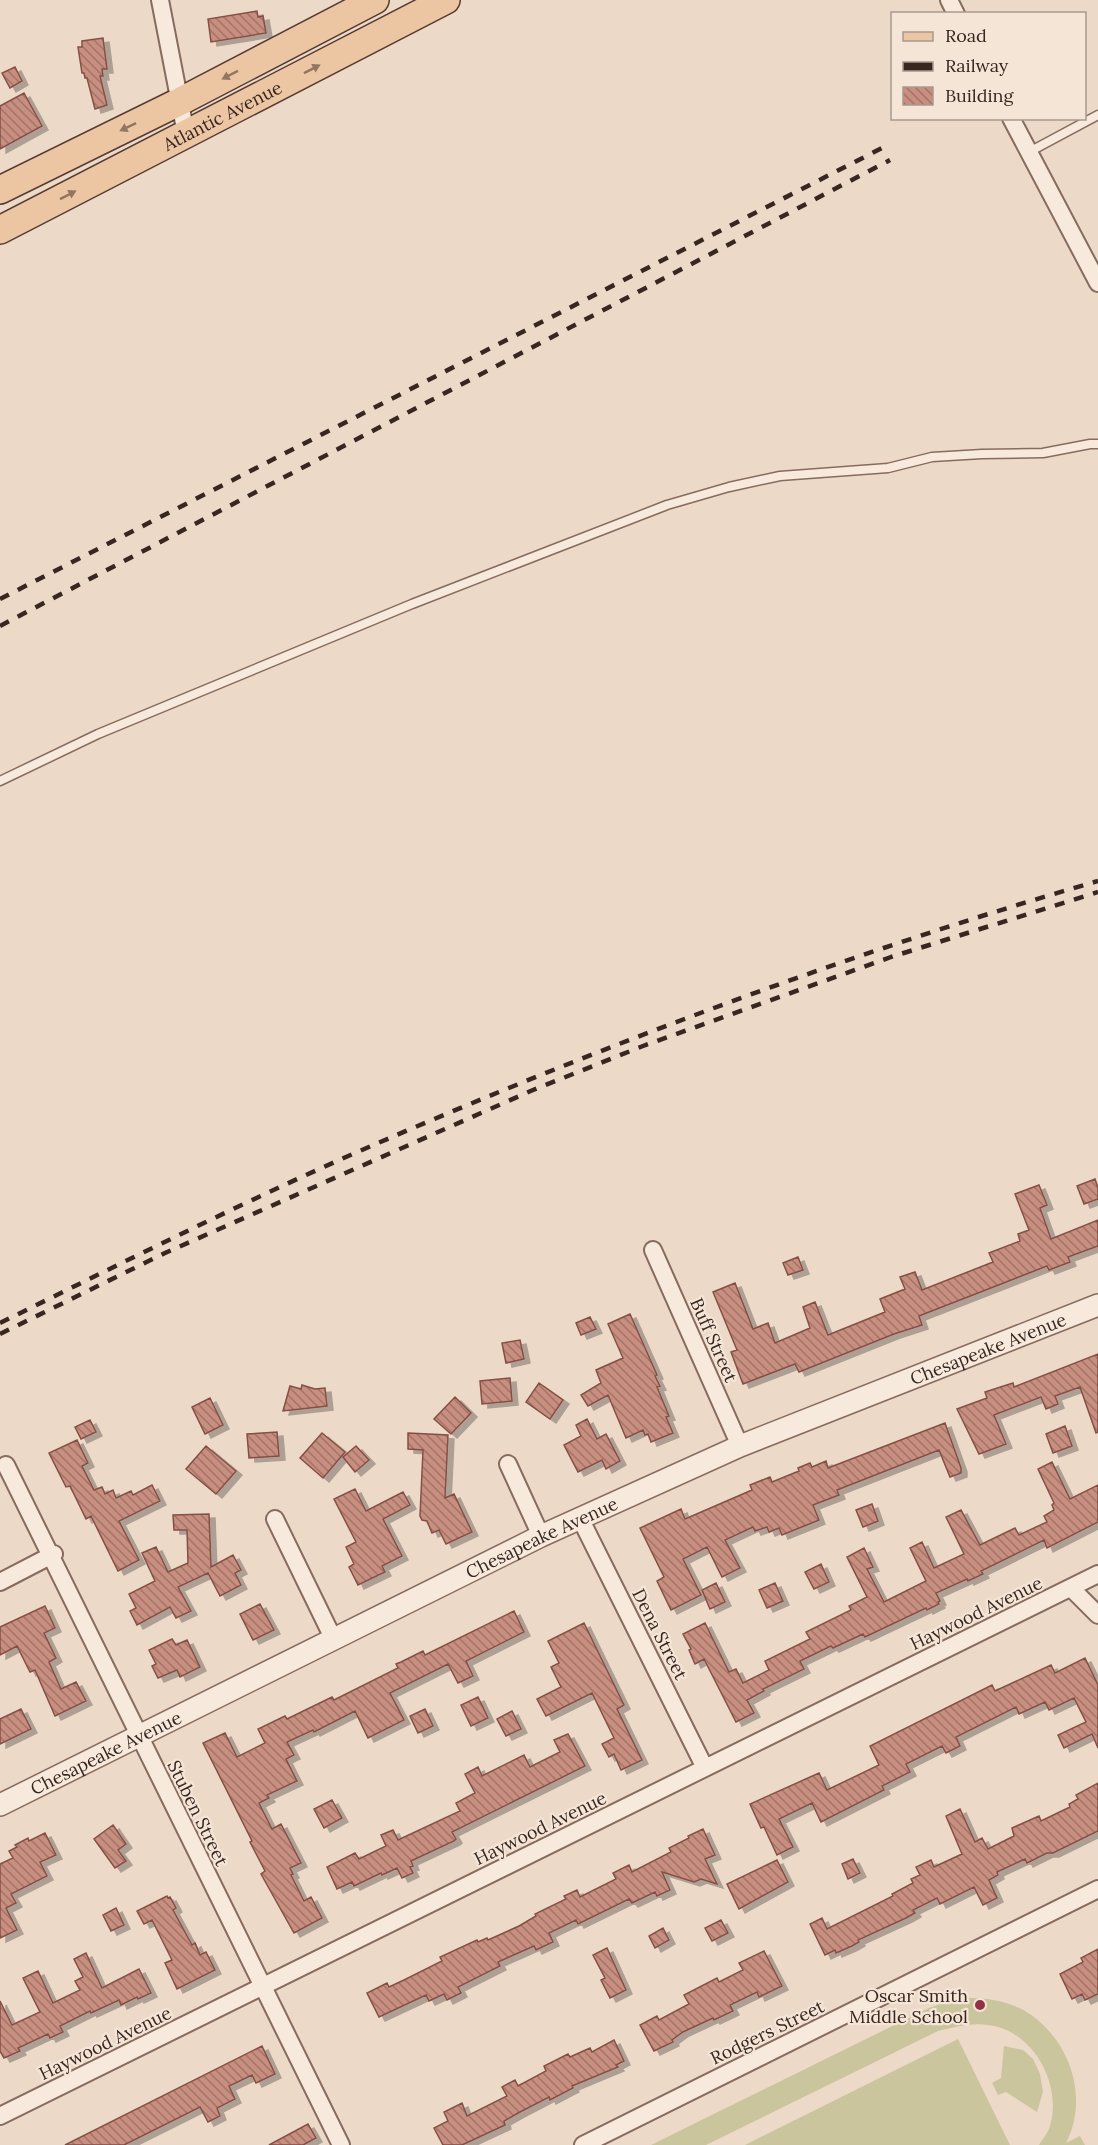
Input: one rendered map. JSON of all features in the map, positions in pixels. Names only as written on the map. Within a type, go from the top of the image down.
[{"type":"main road","name":"Atlantic Avenue","points":[[0,190],[181,101],[375,0]]},
{"type":"main road","name":"Atlantic Avenue","points":[[0,230],[446,0]]},
{"type":"street","points":[[160,0],[186,134]]},
{"type":"street","points":[[1012,120],[1098,283]]},
{"type":"street","name":"Buff Street","points":[[653,1250],[740,1446]]},
{"type":"street","name":"Chesapeake Avenue","points":[[0,1805],[580,1518],[740,1446],[1098,1305]]},
{"type":"street","points":[[508,1464],[541,1536]]},
{"type":"street","name":"Stuben Street","points":[[6,1465],[341,2145]]},
{"type":"street","name":"Dena Street","points":[[580,1518],[705,1768]]},
{"type":"street","points":[[275,1519],[334,1640]]},
{"type":"street","points":[[0,1582],[52,1555]]},
{"type":"street","name":"Haywood Avenue","points":[[0,2116],[1098,1574]]},
{"type":"street","points":[[1071,1588],[1098,1615]]},
{"type":"street","name":"Rodgers Street","points":[[583,2145],[1098,1889]]},
{"type":"lane","points":[[1029,152],[1098,115]]},
{"type":"lane","points":[[0,781],[98,734],[314,644],[667,505],[729,487],[780,476],[888,468],[932,457],[1043,453],[1098,444]]},
{"type":"shaded area","points":[[967,1998],[997,2001],[1025,2011],[1053,2036],[1064,2052],[1075,2088],[1076,2107],[1073,2125],[1066,2143],[1080,2136],[1085,2145],[1039,2145],[1049,2129],[1052,2114],[1053,2098],[1044,2068],[1025,2042],[1012,2033],[990,2025],[975,2024],[938,2031],[706,2145],[651,2145],[929,2008],[948,2001]]},
{"type":"shaded area","points":[[958,2039],[1010,2145],[745,2145]]},
{"type":"shaded area","points":[[1004,2046],[1023,2050],[1033,2059],[1040,2074],[1043,2092],[1037,2112],[1006,2092],[998,2095],[992,2083],[1001,2078]]},
{"type":"building","points":[[257,11],[258,17],[263,16],[266,33],[211,42],[208,19]]},
{"type":"building","points":[[103,38],[107,69],[102,69],[103,76],[100,76],[107,105],[95,109],[87,78],[82,73],[78,47],[82,47],[82,41]]},
{"type":"building","points":[[15,67],[22,81],[10,88],[2,73]]},
{"type":"building","points":[[24,93],[42,126],[0,149],[0,106]]},
{"type":"building","points":[[1095,1179],[1098,1199],[1084,1204],[1077,1186]]},
{"type":"building","points":[[1039,1185],[1047,1205],[1040,1208],[1051,1239],[1098,1220],[1098,1246],[1068,1257],[1070,1262],[1049,1270],[1047,1266],[919,1316],[922,1325],[799,1372],[795,1364],[743,1384],[731,1352],[737,1350],[713,1292],[735,1283],[753,1329],[768,1323],[775,1343],[810,1328],[803,1307],[815,1302],[828,1335],[885,1312],[880,1299],[905,1289],[900,1277],[915,1272],[922,1290],[993,1262],[989,1253],[1020,1241],[1018,1234],[1029,1230],[1015,1194]]},
{"type":"building","points":[[798,1257],[803,1270],[788,1275],[783,1263]]},
{"type":"building","points":[[630,1314],[657,1375],[655,1376],[660,1386],[657,1387],[669,1416],[666,1417],[673,1433],[651,1442],[648,1434],[645,1435],[643,1430],[626,1438],[608,1395],[588,1406],[581,1395],[601,1383],[596,1370],[623,1358],[608,1324]]},
{"type":"building","points":[[590,1317],[596,1329],[581,1335],[576,1323]]},
{"type":"building","points":[[520,1340],[524,1359],[506,1363],[502,1343]]},
{"type":"building","points":[[1098,1354],[1098,1432],[1096,1433],[1080,1387],[1055,1396],[1058,1404],[1046,1409],[1041,1397],[994,1415],[1006,1444],[979,1454],[957,1409],[987,1398],[985,1392],[1013,1383],[1014,1387]]},
{"type":"building","points":[[510,1378],[512,1401],[482,1404],[480,1381]]},
{"type":"building","points":[[539,1383],[563,1400],[550,1419],[526,1402]]},
{"type":"building","points":[[302,1385],[315,1389],[325,1388],[327,1406],[283,1411],[290,1386],[301,1389]]},
{"type":"building","points":[[455,1397],[471,1413],[451,1434],[434,1419]]},
{"type":"building","points":[[210,1398],[223,1425],[205,1434],[192,1407]]},
{"type":"building","points":[[587,1419],[597,1439],[606,1434],[620,1461],[606,1469],[602,1460],[578,1472],[564,1445],[581,1436],[576,1425]]},
{"type":"building","points":[[90,1420],[96,1432],[81,1439],[75,1427]]},
{"type":"building","points":[[945,1423],[961,1473],[950,1477],[939,1450],[837,1490],[839,1495],[813,1505],[819,1520],[782,1535],[779,1528],[769,1532],[767,1527],[755,1531],[753,1527],[725,1540],[740,1568],[722,1577],[707,1547],[683,1559],[701,1595],[671,1610],[657,1581],[664,1577],[640,1528],[681,1509],[685,1519],[752,1490],[750,1485],[770,1477],[772,1482],[799,1471],[798,1468],[810,1463],[812,1467],[826,1461],[828,1468]]},
{"type":"building","points":[[1065,1426],[1072,1446],[1053,1453],[1046,1434]]},
{"type":"building","points":[[277,1432],[279,1456],[249,1458],[247,1434]]},
{"type":"building","points":[[322,1433],[345,1452],[323,1478],[300,1458]]},
{"type":"building","points":[[408,1433],[448,1435],[445,1498],[454,1494],[472,1532],[446,1544],[439,1530],[432,1533],[427,1521],[422,1520],[420,1516],[423,1450],[408,1449]]},
{"type":"building","points":[[77,1440],[88,1463],[82,1466],[94,1490],[102,1487],[105,1494],[113,1490],[116,1498],[131,1491],[133,1495],[152,1485],[160,1501],[119,1521],[139,1560],[118,1571],[91,1516],[86,1519],[70,1486],[66,1487],[49,1453]]},
{"type":"building","points":[[206,1446],[236,1471],[216,1494],[186,1469]]},
{"type":"building","points":[[356,1446],[369,1460],[355,1472],[343,1457]]},
{"type":"building","points":[[1052,1462],[1070,1499],[1098,1485],[1098,1522],[1047,1548],[1044,1540],[981,1571],[983,1574],[936,1593],[939,1604],[927,1610],[926,1608],[865,1637],[863,1634],[833,1648],[831,1646],[800,1661],[804,1669],[763,1689],[764,1691],[747,1700],[754,1713],[736,1722],[704,1659],[695,1664],[689,1650],[691,1649],[683,1634],[705,1623],[729,1672],[736,1669],[743,1683],[769,1670],[765,1661],[810,1639],[806,1632],[851,1610],[849,1606],[867,1597],[847,1557],[864,1548],[873,1567],[867,1569],[884,1602],[926,1581],[910,1548],[922,1542],[934,1568],[964,1554],[946,1517],[961,1510],[980,1545],[1015,1528],[1019,1535],[1047,1522],[1044,1516],[1054,1510],[1052,1505],[1054,1503],[1038,1469]]},
{"type":"building","points":[[355,1489],[366,1511],[403,1492],[410,1505],[383,1519],[402,1556],[382,1566],[385,1572],[358,1585],[349,1567],[354,1564],[346,1547],[356,1542],[334,1499]]},
{"type":"building","points":[[872,1504],[878,1521],[863,1527],[856,1510]]},
{"type":"building","points":[[209,1514],[211,1567],[233,1555],[241,1570],[235,1573],[241,1585],[220,1596],[208,1573],[178,1587],[191,1611],[176,1618],[170,1607],[137,1625],[130,1611],[136,1608],[129,1594],[155,1581],[142,1553],[156,1547],[168,1572],[188,1563],[187,1530],[174,1530],[173,1515]]},
{"type":"building","points":[[821,1564],[829,1582],[814,1589],[805,1572]]},
{"type":"building","points":[[716,1583],[725,1602],[710,1609],[702,1590]]},
{"type":"building","points":[[775,1583],[783,1601],[767,1608],[759,1590]]},
{"type":"building","points":[[260,1604],[274,1630],[253,1640],[240,1614]]},
{"type":"building","points":[[45,1606],[55,1628],[44,1633],[56,1658],[49,1662],[61,1689],[76,1682],[86,1701],[55,1716],[35,1670],[30,1672],[17,1646],[0,1655],[0,1627]]},
{"type":"building","points":[[514,1611],[524,1632],[466,1661],[473,1676],[458,1683],[448,1664],[390,1693],[404,1720],[368,1738],[355,1711],[314,1732],[313,1730],[287,1742],[294,1755],[286,1759],[297,1781],[267,1795],[269,1798],[259,1803],[272,1829],[281,1824],[301,1863],[290,1868],[293,1874],[291,1875],[304,1901],[311,1897],[322,1918],[294,1933],[261,1874],[265,1871],[250,1842],[252,1841],[203,1743],[225,1733],[237,1757],[265,1743],[258,1729],[285,1716],[287,1719],[332,1697],[334,1700],[398,1668],[396,1664],[423,1651],[425,1655]]},
{"type":"building","points":[[584,1623],[624,1705],[617,1709],[642,1760],[621,1770],[614,1754],[609,1757],[602,1744],[614,1738],[592,1693],[546,1716],[537,1699],[561,1687],[551,1667],[559,1663],[548,1641]]},
{"type":"building","points":[[172,1639],[176,1645],[187,1640],[200,1667],[180,1677],[177,1670],[158,1678],[152,1666],[156,1664],[149,1650]]},
{"type":"building","points":[[1085,1658],[1098,1685],[1098,1748],[1092,1734],[1064,1748],[1058,1735],[1086,1722],[1074,1698],[1049,1710],[1045,1702],[1019,1714],[1016,1707],[956,1737],[960,1746],[946,1753],[942,1746],[906,1764],[910,1772],[882,1786],[884,1790],[821,1822],[812,1803],[779,1819],[793,1847],[777,1855],[764,1827],[761,1828],[750,1804],[819,1773],[827,1790],[879,1765],[870,1746],[992,1685],[995,1691],[1051,1665],[1055,1673]]},
{"type":"building","points":[[478,1697],[488,1718],[471,1726],[461,1705]]},
{"type":"building","points":[[21,1709],[31,1729],[0,1744],[0,1719]]},
{"type":"building","points":[[425,1709],[433,1726],[418,1733],[410,1716]]},
{"type":"building","points":[[512,1711],[521,1729],[506,1736],[497,1719]]},
{"type":"building","points":[[568,1734],[585,1766],[452,1832],[456,1839],[454,1841],[411,1861],[413,1866],[410,1867],[413,1873],[402,1878],[397,1868],[354,1886],[352,1882],[337,1889],[327,1867],[355,1853],[359,1859],[386,1846],[381,1835],[393,1830],[398,1840],[460,1811],[456,1803],[475,1793],[465,1774],[478,1767],[482,1776],[524,1755],[530,1767],[560,1752],[554,1740]]},
{"type":"building","points":[[1098,1783],[1098,1831],[1053,1853],[1047,1853],[1027,1863],[1025,1859],[997,1872],[998,1875],[989,1880],[997,1898],[983,1905],[974,1887],[940,1904],[937,1898],[913,1910],[915,1913],[906,1918],[858,1940],[859,1942],[852,1946],[825,1955],[810,1924],[822,1918],[827,1929],[893,1896],[892,1894],[913,1883],[911,1879],[920,1875],[916,1867],[931,1860],[934,1867],[962,1854],[946,1816],[960,1809],[975,1842],[982,1838],[988,1849],[1014,1836],[1012,1828],[1039,1816],[1041,1821],[1070,1807],[1069,1804],[1078,1799],[1076,1795]]},
{"type":"building","points":[[332,1800],[342,1818],[324,1828],[314,1809]]},
{"type":"building","points":[[113,1825],[126,1844],[118,1850],[126,1861],[115,1868],[94,1839]]},
{"type":"building","points":[[703,1829],[715,1855],[705,1859],[717,1884],[701,1879],[694,1882],[662,1872],[670,1890],[657,1896],[655,1892],[632,1903],[629,1899],[578,1924],[576,1920],[549,1933],[553,1942],[536,1950],[534,1946],[498,1962],[500,1966],[458,1987],[461,1993],[447,2000],[444,1994],[429,2001],[426,1995],[379,2017],[367,1993],[387,1983],[389,1987],[404,1980],[442,1961],[440,1957],[477,1940],[478,1942],[487,1938],[488,1940],[519,1926],[536,1916],[535,1914],[566,1899],[564,1896],[577,1890],[580,1897],[616,1879],[613,1873],[629,1865],[632,1872],[671,1852],[669,1848]]},
{"type":"building","points":[[45,1833],[56,1855],[40,1862],[47,1876],[11,1894],[16,1903],[6,1908],[17,1930],[0,1938],[0,1864],[13,1858],[9,1851],[17,1847],[15,1845]]},
{"type":"building","points":[[853,1859],[860,1873],[848,1879],[842,1864]]},
{"type":"building","points":[[777,1860],[788,1882],[739,1909],[727,1884]]},
{"type":"building","points":[[167,1896],[176,1908],[173,1910],[192,1945],[195,1943],[200,1955],[206,1952],[215,1970],[177,1989],[165,1963],[172,1960],[152,1920],[144,1924],[137,1911]]},
{"type":"building","points":[[116,1908],[124,1925],[111,1931],[103,1915]]},
{"type":"building","points":[[721,1920],[728,1933],[712,1941],[705,1928]]},
{"type":"building","points":[[663,1928],[669,1940],[655,1948],[649,1936]]},
{"type":"building","points":[[607,1948],[626,1990],[610,1998],[601,1980],[605,1978],[593,1955]]},
{"type":"building","points":[[1098,1949],[1098,1994],[1085,2000],[1082,1994],[1072,1999],[1060,1974],[1083,1962],[1081,1958]]},
{"type":"building","points":[[764,1951],[782,1986],[759,1997],[757,1992],[730,2005],[733,2011],[683,2032],[672,2040],[673,2042],[654,2051],[640,2025],[657,2016],[659,2020],[689,2004],[684,1995],[717,1978],[719,1982],[743,1970],[739,1963]]},
{"type":"building","points":[[86,1953],[102,1988],[139,1969],[151,1993],[121,2005],[119,2000],[91,2013],[90,2011],[60,2026],[63,2032],[50,2038],[48,2034],[18,2048],[20,2051],[4,2058],[0,2051],[0,2001],[12,2025],[40,2012],[23,1978],[38,1971],[53,2003],[80,1990],[75,1981],[83,1977],[74,1959]]},
{"type":"building","points":[[614,2040],[624,2061],[616,2065],[618,2067],[572,2086],[573,2088],[550,2100],[549,2097],[504,2121],[505,2125],[462,2145],[443,2145],[434,2128],[448,2121],[444,2112],[462,2103],[467,2116],[507,2096],[502,2087],[515,2080],[518,2086],[546,2071],[544,2066],[568,2054],[570,2057],[590,2048],[592,2052]]},
{"type":"building","points":[[262,2046],[275,2074],[256,2083],[252,2075],[229,2086],[235,2099],[217,2108],[220,2116],[208,2122],[200,2107],[124,2145],[65,2145]]},
{"type":"building","points":[[308,2124],[316,2138],[303,2145],[269,2145]]},
{"type":"railway","points":[[0,599],[884,147]]},
{"type":"railway","points":[[0,626],[890,160]]},
{"type":"railway","points":[[0,1323],[310,1173],[537,1076],[815,971],[1003,909],[1098,881]]},
{"type":"railway","points":[[0,1334],[165,1253],[533,1090],[643,1046],[891,957],[1098,892]]},
{"type":"place","name":"Oscar Smith Middle School","points":[[980,2005]]}]
